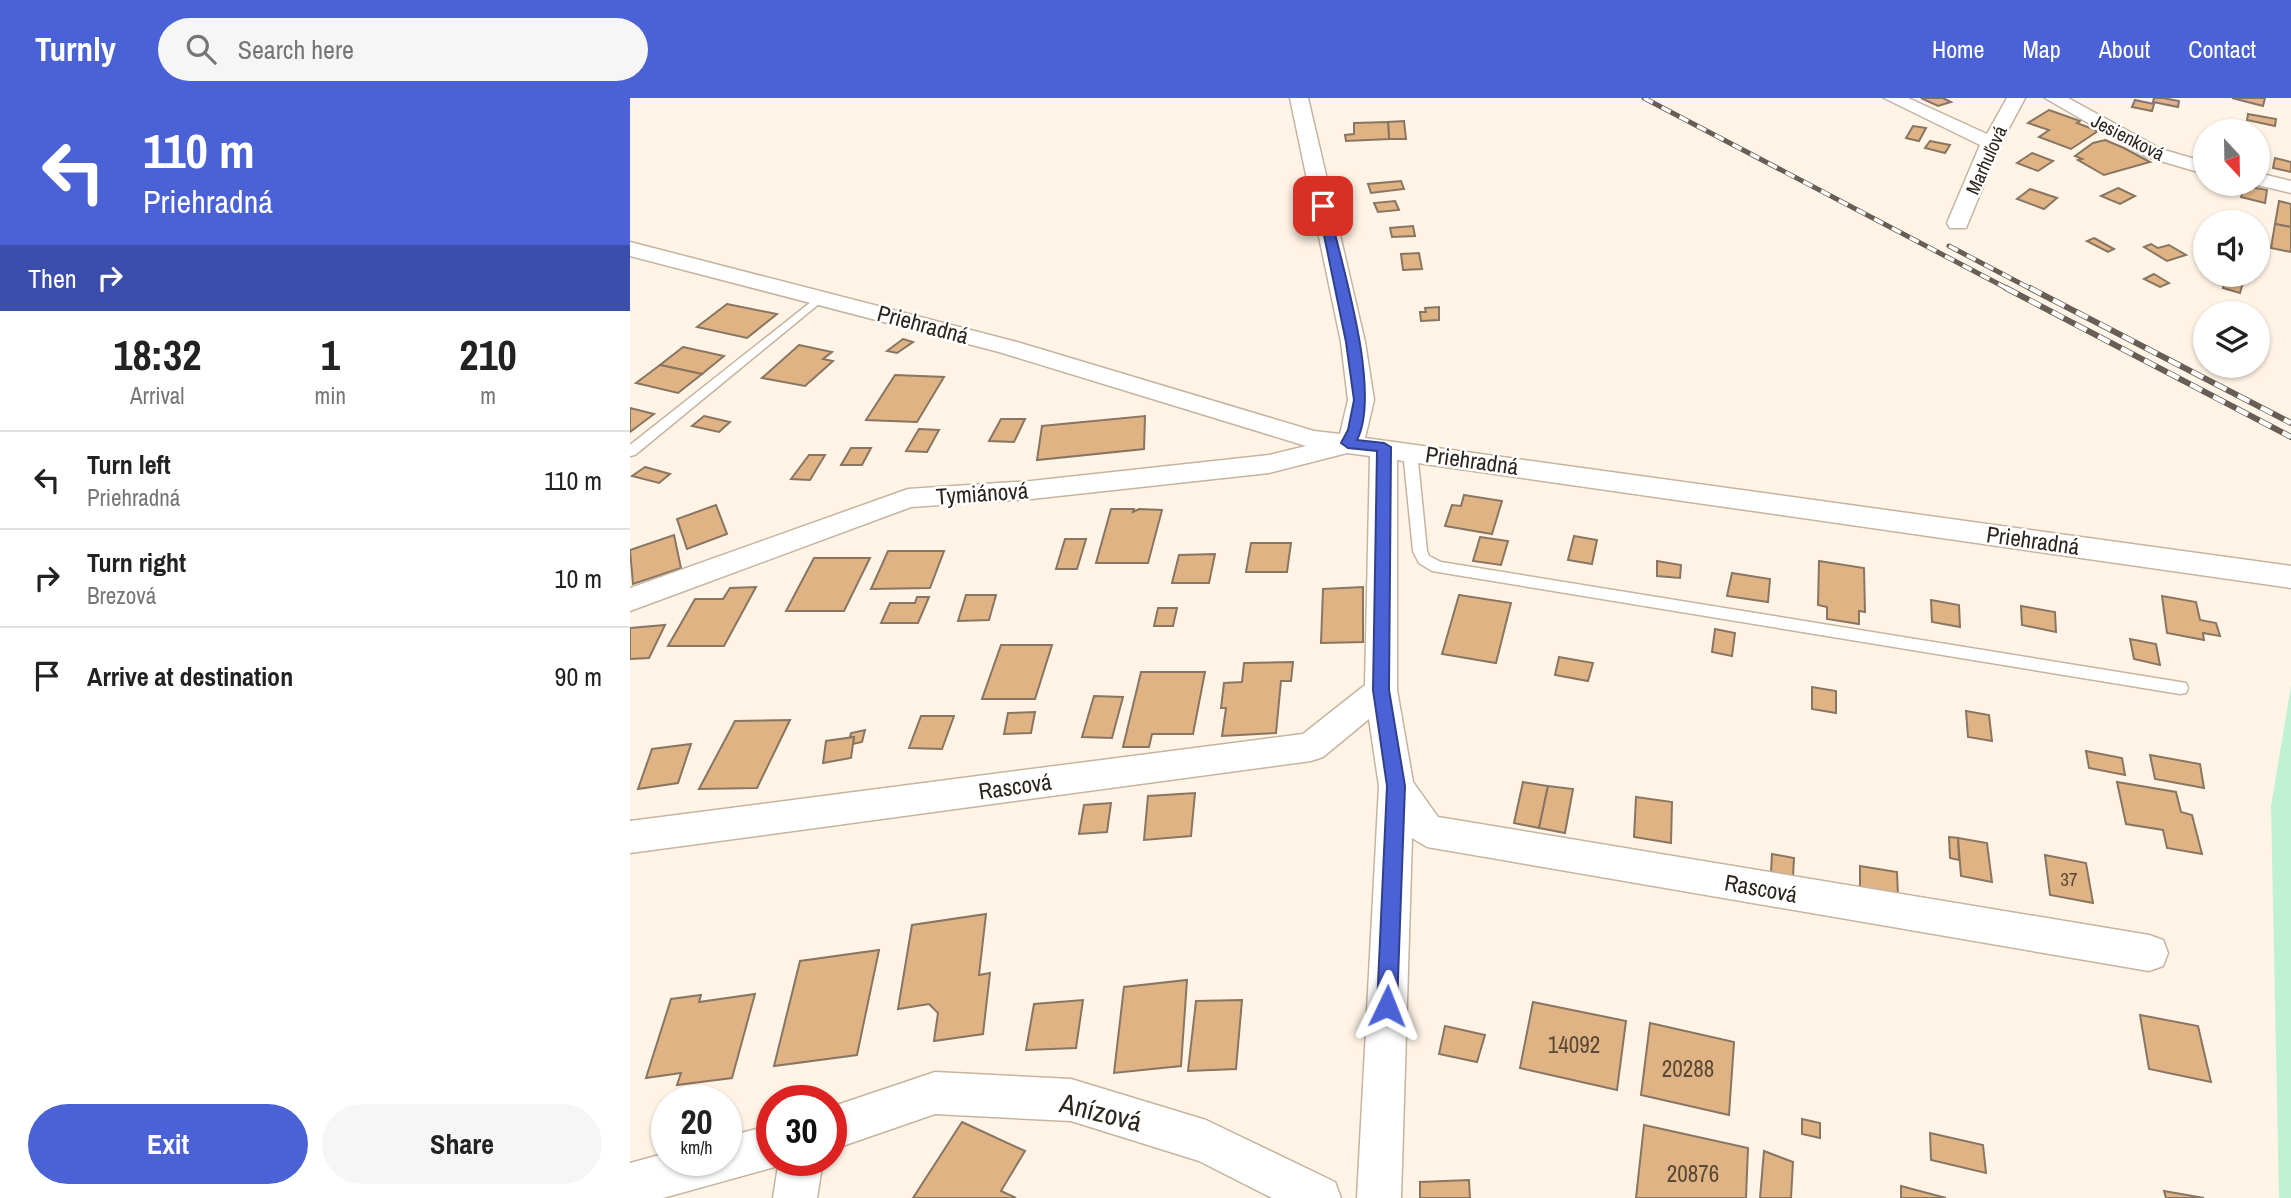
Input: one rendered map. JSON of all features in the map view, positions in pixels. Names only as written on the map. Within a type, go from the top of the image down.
[{"type":"street","points":[[1299,98],[1353,342],[1360,400],[1355,430],[1348,443]]},
{"type":"street","points":[[1894,98],[1991,143]]},
{"type":"street","name":"Marhuľová","points":[[1958,223],[1991,143],[2016,98]]},
{"type":"street","name":"Jesienková","points":[[2054,98],[2154,153],[2193,164]]},
{"type":"street","points":[[2270,182],[2291,187]]},
{"type":"street","name":"Priehradná","points":[[631,250],[1008,347],[1276,430],[1348,443],[2291,577]]},
{"type":"street","name":"Tymiánová","points":[[630,600],[908,498],[1031,490],[1269,464],[1348,443]]},
{"type":"street","points":[[1379,1198],[1396,786],[1381,690],[1397,449]]},
{"type":"street","name":"Rascová","points":[[630,837],[1311,747],[1381,690]]},
{"type":"street","name":"Rascová","points":[[1396,786],[1427,831],[2148,953]]},
{"type":"street","name":"Anízová","points":[[847,1123],[935,1093],[1071,1100],[1206,1142],[1319,1198]]},
{"type":"street","points":[[630,1185],[663,1176]]},
{"type":"street","points":[[795,1198],[798,1176]]},
{"type":"lane","points":[[630,452],[821,297]]},
{"type":"lane","points":[[1397,449],[1415,484],[1416,544],[1423,559],[1437,567],[2180,688]]},
{"type":"green space","points":[[2291,686],[2291,1198],[2279,1198],[2271,806]]},
{"type":"building","points":[[1921,98],[1943,98],[1951,102],[1938,106]]},
{"type":"building","points":[[2154,98],[2179,101],[2178,107],[2153,102]]},
{"type":"building","points":[[2232,98],[2265,98],[2263,106]]},
{"type":"building","points":[[2135,100],[2154,104],[2152,111],[2132,107]]},
{"type":"building","points":[[2049,110],[2080,121],[2077,123],[2098,131],[2071,149],[2039,137],[2049,130],[2028,123]]},
{"type":"building","points":[[2248,114],[2276,119],[2275,126],[2270,125],[2270,119],[2247,119]]},
{"type":"building","points":[[1404,121],[1406,139],[1389,139],[1388,122]]},
{"type":"building","points":[[1388,122],[1389,139],[1346,141],[1345,135],[1354,134],[1354,123]]},
{"type":"building","points":[[1913,126],[1926,128],[1919,141],[1906,138]]},
{"type":"building","points":[[2105,140],[2150,162],[2104,175],[2075,156],[2093,143]]},
{"type":"building","points":[[1930,141],[1950,145],[1945,153],[1925,148]]},
{"type":"building","points":[[2032,153],[2053,161],[2038,171],[2017,163]]},
{"type":"building","points":[[2275,158],[2291,162],[2291,172],[2273,168]]},
{"type":"building","points":[[1401,181],[1404,189],[1371,193],[1368,184]]},
{"type":"building","points":[[2118,188],[2135,196],[2120,204],[2101,196]]},
{"type":"building","points":[[2030,189],[2057,198],[2044,209],[2017,199]]},
{"type":"building","points":[[2241,196],[2266,196],[2265,203]]},
{"type":"building","points":[[1395,201],[1399,210],[1378,212],[1374,203]]},
{"type":"building","points":[[2279,201],[2291,204],[2291,227],[2275,224]]},
{"type":"building","points":[[2275,224],[2291,227],[2291,252],[2271,248]]},
{"type":"building","points":[[1413,226],[1415,236],[1392,237],[1390,228]]},
{"type":"building","points":[[2094,238],[2114,249],[2108,252],[2087,241]]},
{"type":"building","points":[[2151,244],[2158,248],[2169,245],[2186,255],[2167,261],[2144,247]]},
{"type":"building","points":[[1419,253],[1422,269],[1403,270],[1401,254]]},
{"type":"building","points":[[2154,274],[2169,283],[2160,287],[2144,279]]},
{"type":"building","points":[[2223,287],[2242,287],[2240,293]]},
{"type":"building","points":[[727,304],[777,314],[747,338],[697,327]]},
{"type":"building","points":[[1439,307],[1439,320],[1421,321],[1420,312],[1426,312],[1425,308]]},
{"type":"building","points":[[903,339],[913,342],[897,353],[887,351]]},
{"type":"building","points":[[799,345],[832,352],[823,359],[833,361],[805,386],[762,378]]},
{"type":"building","points":[[683,347],[724,356],[702,374],[660,365]]},
{"type":"building","points":[[660,365],[702,374],[678,393],[636,383]]},
{"type":"building","points":[[895,375],[944,377],[917,422],[866,420]]},
{"type":"building","points":[[630,408],[654,414],[630,432]]},
{"type":"building","points":[[704,416],[730,422],[719,432],[692,426]]},
{"type":"building","points":[[1145,416],[1144,449],[1037,460],[1042,426]]},
{"type":"building","points":[[1001,419],[1025,419],[1014,442],[989,441]]},
{"type":"building","points":[[919,429],[939,430],[927,452],[906,451]]},
{"type":"building","points":[[851,448],[871,448],[862,465],[841,465]]},
{"type":"building","points":[[809,455],[825,455],[810,480],[791,479]]},
{"type":"building","points":[[645,467],[670,474],[659,483],[632,476]]},
{"type":"building","points":[[1464,495],[1502,501],[1492,534],[1445,526],[1452,505],[1461,506]]},
{"type":"building","points":[[716,505],[727,534],[687,549],[677,519]]},
{"type":"building","points":[[1111,509],[1134,509],[1133,512],[1139,509],[1162,510],[1148,563],[1096,563]]},
{"type":"building","points":[[674,535],[681,568],[633,584],[630,550]]},
{"type":"building","points":[[1574,536],[1597,540],[1592,564],[1568,560]]},
{"type":"building","points":[[1480,537],[1508,541],[1501,565],[1473,561]]},
{"type":"building","points":[[1065,539],[1086,539],[1077,569],[1056,569]]},
{"type":"building","points":[[1251,543],[1291,543],[1287,572],[1246,572]]},
{"type":"building","points":[[888,551],[944,551],[930,588],[871,589]]},
{"type":"building","points":[[1215,554],[1209,583],[1172,583],[1179,555]]},
{"type":"building","points":[[814,558],[870,558],[844,611],[786,611]]},
{"type":"building","points":[[1657,561],[1681,565],[1680,578],[1657,576]]},
{"type":"building","points":[[1819,561],[1864,568],[1865,612],[1859,611],[1859,624],[1827,619],[1827,607],[1818,605]]},
{"type":"building","points":[[1732,573],[1770,579],[1768,602],[1727,596]]},
{"type":"building","points":[[756,587],[724,646],[668,646],[695,599],[723,599],[730,588]]},
{"type":"building","points":[[1363,587],[1363,642],[1321,643],[1323,589]]},
{"type":"building","points":[[966,595],[996,595],[989,620],[958,621]]},
{"type":"building","points":[[1459,595],[1511,603],[1496,663],[1442,654]]},
{"type":"building","points":[[2162,596],[2196,602],[2200,620],[2216,623],[2220,636],[2203,633],[2204,640],[2167,633]]},
{"type":"building","points":[[917,597],[929,597],[918,623],[881,623],[890,603],[915,603]]},
{"type":"building","points":[[1931,600],[1959,605],[1960,627],[1932,622]]},
{"type":"building","points":[[2021,606],[2055,612],[2056,632],[2022,625]]},
{"type":"building","points":[[1158,608],[1177,608],[1173,626],[1154,626]]},
{"type":"building","points":[[665,625],[649,658],[630,659],[630,628]]},
{"type":"building","points":[[1715,629],[1735,633],[1732,656],[1712,652]]},
{"type":"building","points":[[2130,639],[2156,644],[2160,665],[2134,659]]},
{"type":"building","points":[[1001,645],[1052,645],[1035,699],[982,699]]},
{"type":"building","points":[[1559,657],[1593,663],[1588,681],[1555,675]]},
{"type":"building","points":[[1293,662],[1291,681],[1281,681],[1276,733],[1222,736],[1226,708],[1221,708],[1224,683],[1242,682],[1244,663]]},
{"type":"building","points":[[1141,672],[1205,672],[1193,734],[1152,734],[1149,747],[1123,747]]},
{"type":"building","points":[[1812,687],[1836,691],[1836,713],[1812,709]]},
{"type":"building","points":[[1094,696],[1123,697],[1112,738],[1082,737]]},
{"type":"building","points":[[1966,711],[1989,715],[1992,741],[1968,737]]},
{"type":"building","points":[[1035,712],[1031,733],[1004,734],[1008,713]]},
{"type":"building","points":[[921,716],[954,716],[942,749],[909,748]]},
{"type":"building","points":[[790,720],[757,788],[699,789],[735,721]]},
{"type":"building","points":[[865,730],[862,742],[853,744],[854,737],[850,737],[851,733]]},
{"type":"building","points":[[854,737],[851,758],[823,763],[826,741]]},
{"type":"building","points":[[691,744],[678,783],[638,789],[652,749]]},
{"type":"building","points":[[2086,751],[2122,758],[2125,775],[2089,768]]},
{"type":"building","points":[[2150,755],[2200,764],[2204,788],[2155,779]]},
{"type":"building","points":[[1523,782],[1548,786],[1539,828],[1514,823]]},
{"type":"building","points":[[2117,782],[2176,792],[2181,812],[2192,815],[2202,854],[2167,848],[2163,830],[2126,824]]},
{"type":"building","points":[[1548,786],[1573,789],[1565,833],[1539,828]]},
{"type":"building","points":[[1195,793],[1191,836],[1144,840],[1148,796]]},
{"type":"building","points":[[1636,797],[1672,802],[1671,843],[1634,837]]},
{"type":"building","points":[[1111,803],[1107,832],[1079,834],[1084,805]]},
{"type":"building","points":[[1949,837],[1958,838],[1959,860],[1950,858]]},
{"type":"building","points":[[1958,838],[1987,843],[1992,882],[1961,876]]},
{"type":"building","points":[[1772,854],[1794,858],[1793,877],[1771,872]]},
{"type":"building","points":[[2045,855],[2086,863],[2093,903],[2050,895]]},
{"type":"building","points":[[1860,866],[1897,872],[1898,895],[1860,888]]},
{"type":"building","points":[[986,914],[979,975],[990,973],[983,1034],[934,1041],[938,1013],[929,1004],[898,1009],[912,925]]},
{"type":"building","points":[[879,950],[857,1055],[774,1066],[800,961]]},
{"type":"building","points":[[1187,980],[1181,1066],[1114,1073],[1124,987]]},
{"type":"building","points":[[755,994],[732,1078],[677,1085],[681,1073],[646,1078],[671,999],[701,995],[699,1002]]},
{"type":"building","points":[[1083,1000],[1076,1048],[1026,1050],[1034,1004]]},
{"type":"building","points":[[1242,1000],[1236,1069],[1188,1071],[1196,1001]]},
{"type":"building","points":[[1533,1002],[1626,1021],[1617,1090],[1520,1068]]},
{"type":"building","points":[[2140,1015],[2198,1026],[2211,1082],[2149,1069]]},
{"type":"building","points":[[1650,1023],[1734,1042],[1729,1115],[1641,1095]]},
{"type":"building","points":[[1445,1026],[1485,1035],[1477,1062],[1439,1054]]},
{"type":"building","points":[[1802,1119],[1820,1123],[1820,1138],[1802,1134]]},
{"type":"building","points":[[962,1122],[1025,1151],[1001,1191],[1016,1198],[913,1198]]},
{"type":"building","points":[[1644,1125],[1748,1148],[1746,1198],[1636,1198]]},
{"type":"building","points":[[1930,1133],[1983,1145],[1986,1173],[1931,1160]]},
{"type":"building","points":[[1764,1151],[1793,1162],[1791,1198],[1760,1198]]},
{"type":"building","points":[[1469,1180],[1470,1198],[1420,1198],[1420,1182]]},
{"type":"building","points":[[1901,1186],[1946,1198],[1901,1198]]},
{"type":"building","points":[[2164,1191],[2204,1198],[2166,1198]]},
{"type":"railway","points":[[1644,98],[2010,290]]},
{"type":"railway","points":[[1949,246],[2033,290]]},
{"type":"railway","points":[[2006,288],[2291,437]]},
{"type":"railway","points":[[2030,288],[2291,423]]},
{"type":"route","points":[[1323,206],[1353,342],[1360,400],[1355,430],[1348,443],[1384,447],[1381,690],[1396,786],[1387,1006]]}]
